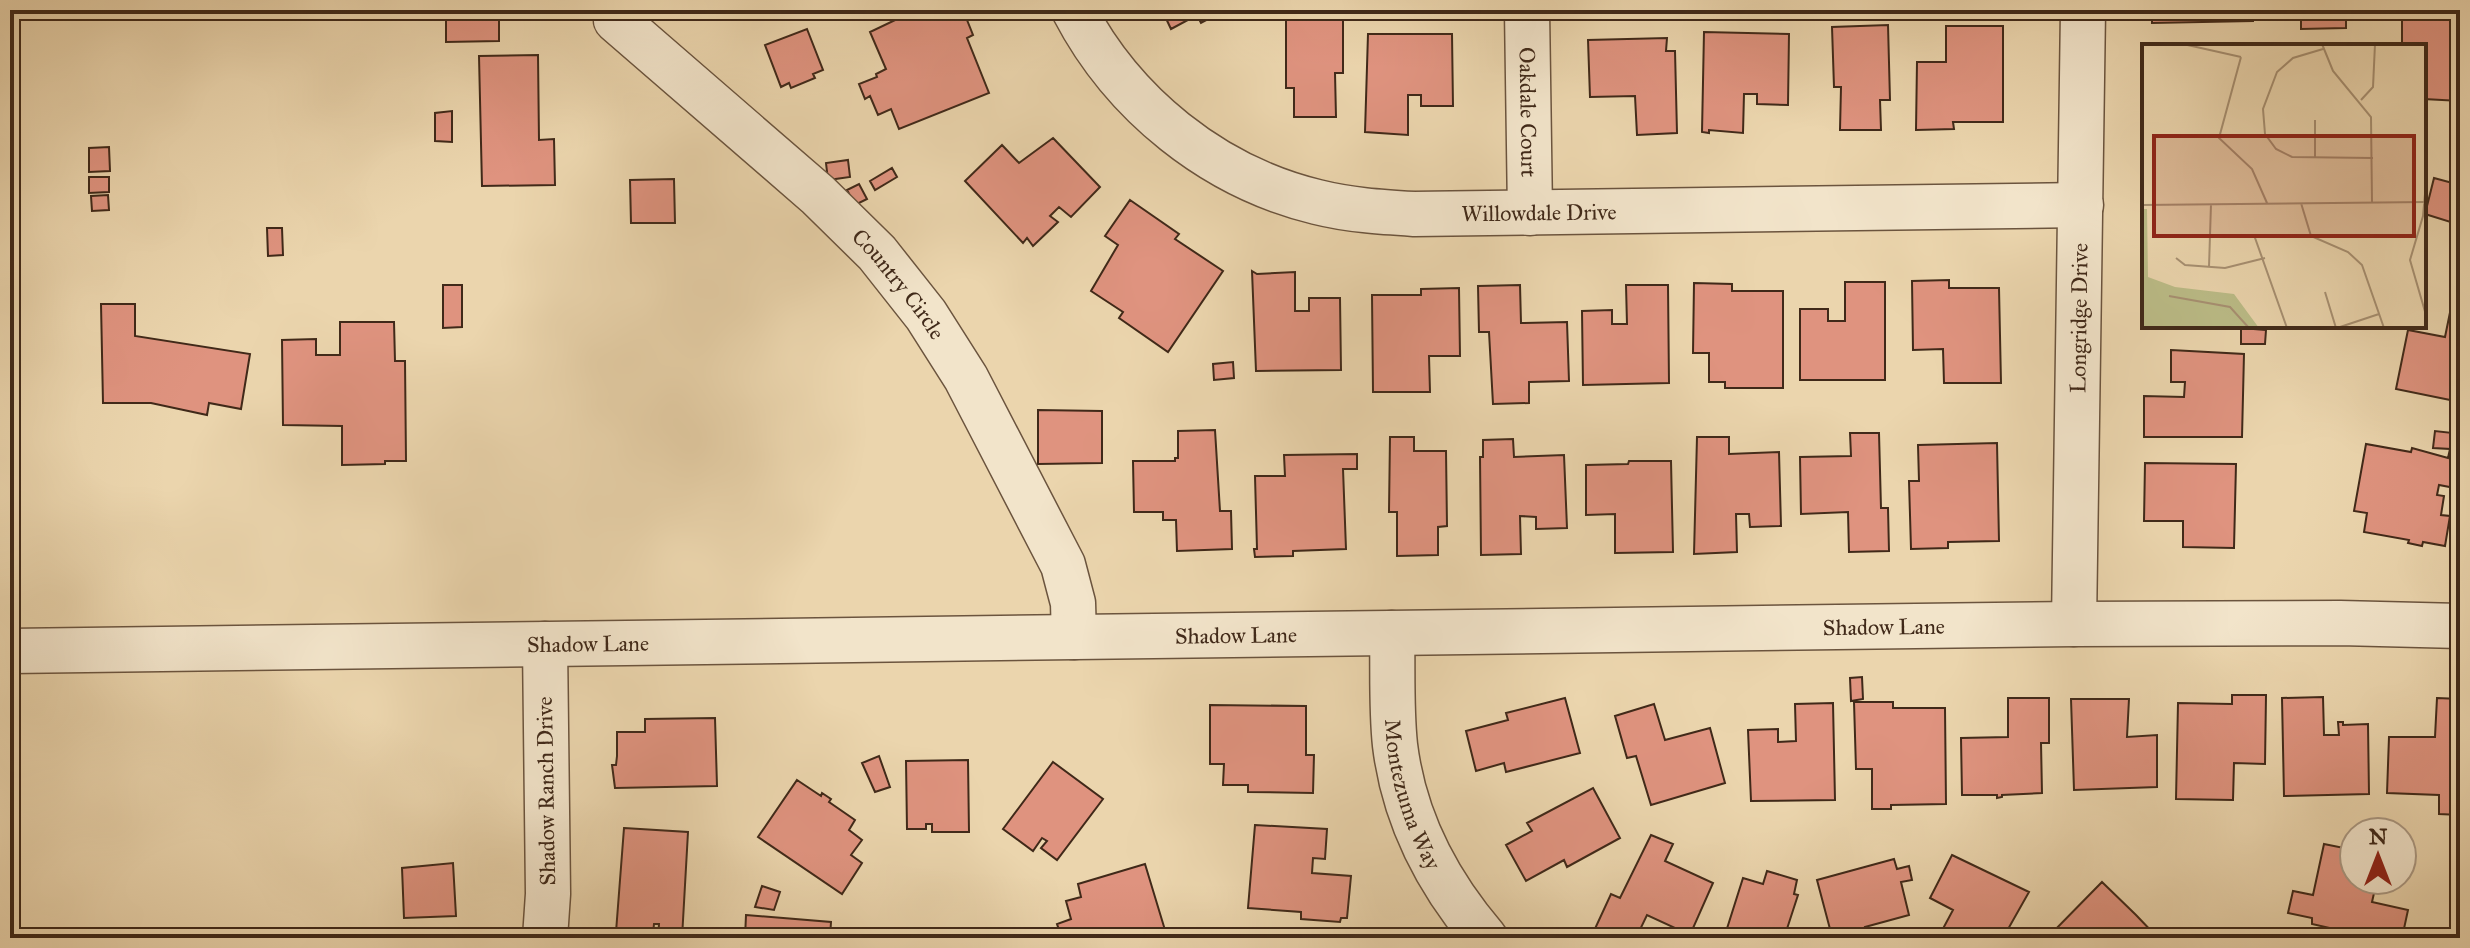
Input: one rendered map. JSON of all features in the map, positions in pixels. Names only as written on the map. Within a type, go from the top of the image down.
[{"type":"street","name":"Country Circle","points":[[618,10],[616,20],[818,195],[877,253],[926,315],[966,378],[1063,565],[1073,603],[1074,637]]},
{"type":"street","name":"Willowdale Drive","points":[[1074,10],[1087,35],[1123,83],[1163,123],[1208,156],[1258,182],[1315,202],[1368,211],[1414,214],[2081,205]]},
{"type":"street","name":"Oakdale Court","points":[[1527,10],[1530,213]]},
{"type":"street","name":"Longridge Drive","points":[[2074,624],[2083,10]]},
{"type":"street","name":"Shadow Lane","points":[[10,651],[2074,624],[2460,626]]},
{"type":"street","name":"Montezuma Way","points":[[1392,633],[1395,744],[1406,802],[1428,858],[1456,904],[1485,938]]},
{"type":"street","name":"Shadow Ranch Drive","points":[[545,644],[548,894],[545,938]]},
{"type":"building","points":[[446,10],[499,10],[499,41],[446,42]]},
{"type":"building","points":[[916,10],[963,10],[973,35],[967,38],[989,93],[899,129],[891,109],[878,115],[870,96],[865,99],[859,84],[877,77],[876,74],[886,69],[870,32]]},
{"type":"building","points":[[1162,10],[1225,10],[1201,23],[1197,15],[1171,29]]},
{"type":"building","points":[[2152,10],[2252,10],[2253,21],[2152,23]]},
{"type":"building","points":[[2301,10],[2346,10],[2346,28],[2301,29]]},
{"type":"building","points":[[2402,10],[2460,10],[2460,101],[2426,99],[2426,44],[2402,44]]},
{"type":"building","points":[[1286,14],[1343,14],[1343,73],[1335,73],[1336,117],[1294,117],[1294,88],[1286,88]]},
{"type":"building","points":[[1888,25],[1890,100],[1880,100],[1881,130],[1840,130],[1841,87],[1834,87],[1832,27]]},
{"type":"building","points":[[1946,26],[2003,26],[2003,122],[1953,122],[1954,129],[1916,130],[1917,62],[1946,62]]},
{"type":"building","points":[[807,29],[823,70],[813,74],[815,78],[791,88],[789,83],[781,87],[765,45]]},
{"type":"building","points":[[1704,32],[1789,34],[1788,105],[1757,104],[1757,94],[1744,94],[1743,133],[1702,132]]},
{"type":"building","points":[[1368,34],[1452,34],[1453,106],[1421,106],[1421,95],[1408,95],[1408,135],[1365,132]]},
{"type":"building","points":[[1667,38],[1666,51],[1675,51],[1677,133],[1637,135],[1635,96],[1590,97],[1588,40]]},
{"type":"building","points":[[538,55],[539,140],[554,139],[555,185],[482,186],[479,56]]},
{"type":"building","points":[[452,111],[452,142],[435,141],[435,113]]},
{"type":"building","points":[[1053,138],[1100,187],[1071,217],[1059,207],[1050,216],[1058,222],[1033,246],[1027,238],[1023,243],[965,181],[1002,145],[1019,163]]},
{"type":"building","points":[[109,147],[110,171],[89,172],[89,148]]},
{"type":"building","points":[[848,160],[850,177],[828,180],[826,163]]},
{"type":"building","points":[[892,168],[897,177],[875,190],[870,181]]},
{"type":"building","points":[[89,177],[109,177],[109,192],[89,193]]},
{"type":"building","points":[[2434,178],[2460,185],[2460,225],[2426,214]]},
{"type":"building","points":[[674,179],[675,223],[631,223],[630,180]]},
{"type":"building","points":[[859,184],[867,199],[855,205],[847,190]]},
{"type":"building","points":[[108,195],[109,210],[92,211],[91,196]]},
{"type":"building","points":[[1130,200],[1179,234],[1175,239],[1223,271],[1168,352],[1119,318],[1123,312],[1091,291],[1118,245],[1105,236]]},
{"type":"building","points":[[267,228],[282,228],[283,255],[268,256]]},
{"type":"building","points":[[1252,271],[1257,274],[1295,272],[1295,311],[1309,311],[1309,298],[1340,298],[1341,370],[1256,371]]},
{"type":"building","points":[[1949,280],[1949,288],[1999,288],[2001,383],[1944,383],[1943,349],[1913,350],[1912,281]]},
{"type":"building","points":[[1845,282],[1885,282],[1885,380],[1800,380],[1800,309],[1828,309],[1828,321],[1845,321]]},
{"type":"building","points":[[1694,283],[1732,284],[1732,291],[1783,291],[1783,388],[1725,388],[1725,382],[1709,382],[1709,353],[1693,353]]},
{"type":"building","points":[[2456,283],[2460,284],[2460,402],[2396,389],[2408,330],[2445,337]]},
{"type":"building","points":[[443,285],[462,285],[462,327],[443,328]]},
{"type":"building","points":[[1520,285],[1521,323],[1567,322],[1569,381],[1529,382],[1529,403],[1493,404],[1489,332],[1479,332],[1478,286]]},
{"type":"building","points":[[1626,285],[1668,285],[1669,383],[1583,385],[1582,311],[1612,310],[1612,324],[1627,324]]},
{"type":"building","points":[[1459,288],[1460,356],[1429,356],[1430,392],[1373,392],[1372,295],[1421,295],[1421,289]]},
{"type":"building","points":[[101,304],[135,304],[135,336],[250,354],[241,409],[209,403],[207,415],[151,403],[103,403]]},
{"type":"building","points":[[340,322],[394,322],[395,361],[405,361],[406,461],[342,465],[342,426],[283,425],[282,340],[316,339],[316,355],[340,355]]},
{"type":"building","points":[[2241,328],[2266,330],[2265,344],[2241,344]]},
{"type":"building","points":[[2171,350],[2244,354],[2242,437],[2144,437],[2144,396],[2184,397],[2185,382],[2171,382]]},
{"type":"building","points":[[1233,362],[1234,378],[1214,380],[1213,364]]},
{"type":"building","points":[[1038,410],[1102,411],[1102,463],[1038,464]]},
{"type":"building","points":[[1215,430],[1220,511],[1231,511],[1232,549],[1177,551],[1176,520],[1163,520],[1163,512],[1134,512],[1133,461],[1175,461],[1178,458],[1178,431]]},
{"type":"building","points":[[2453,430],[2460,431],[2460,489],[2439,485],[2437,495],[2444,496],[2441,515],[2450,516],[2445,546],[2423,542],[2422,546],[2408,543],[2409,540],[2364,532],[2367,513],[2354,511],[2366,444],[2411,452],[2412,448],[2448,458],[2450,449],[2433,448],[2435,431],[2452,433]]},
{"type":"building","points":[[1850,433],[1879,433],[1881,508],[1888,508],[1889,551],[1849,552],[1848,512],[1801,514],[1800,457],[1851,456]]},
{"type":"building","points":[[1390,437],[1414,437],[1414,451],[1446,451],[1447,526],[1438,527],[1438,555],[1397,556],[1397,512],[1389,512]]},
{"type":"building","points":[[1697,437],[1729,437],[1729,454],[1779,452],[1781,526],[1750,527],[1749,514],[1736,514],[1737,552],[1694,554]]},
{"type":"building","points":[[1513,439],[1514,457],[1564,455],[1567,528],[1536,529],[1536,517],[1520,516],[1521,554],[1481,555],[1480,457],[1483,457],[1483,440]]},
{"type":"building","points":[[1997,443],[1999,541],[1948,542],[1948,548],[1911,549],[1909,481],[1919,481],[1918,445]]},
{"type":"building","points":[[1357,454],[1357,469],[1343,469],[1346,549],[1293,551],[1293,556],[1255,557],[1255,476],[1285,476],[1284,455]]},
{"type":"building","points":[[1629,461],[1671,461],[1673,552],[1615,553],[1615,514],[1586,515],[1586,465],[1628,464]]},
{"type":"building","points":[[2145,463],[2236,464],[2234,548],[2183,547],[2183,521],[2144,521]]},
{"type":"building","points":[[1862,677],[1863,699],[1851,701],[1850,678]]},
{"type":"building","points":[[2232,695],[2266,695],[2265,764],[2234,763],[2233,800],[2176,799],[2178,703],[2232,704]]},
{"type":"building","points":[[2323,697],[2324,735],[2339,735],[2338,722],[2343,722],[2343,725],[2368,724],[2369,794],[2284,796],[2282,698]]},
{"type":"building","points":[[1565,698],[1580,753],[1506,772],[1504,763],[1476,771],[1466,731],[1508,720],[1506,713]]},
{"type":"building","points":[[2008,698],[2049,698],[2049,743],[2041,743],[2042,793],[2002,795],[1997,798],[1997,795],[1962,795],[1961,738],[2008,737]]},
{"type":"building","points":[[2437,698],[2460,699],[2460,815],[2439,814],[2439,795],[2387,793],[2389,737],[2435,737]]},
{"type":"building","points":[[2071,699],[2129,699],[2127,737],[2157,735],[2157,787],[2074,790]]},
{"type":"building","points":[[1854,702],[1893,702],[1893,708],[1945,708],[1946,804],[1891,805],[1891,809],[1872,809],[1872,769],[1856,769]]},
{"type":"building","points":[[1833,703],[1835,800],[1751,801],[1748,730],[1778,729],[1778,742],[1796,741],[1795,704]]},
{"type":"building","points":[[1654,704],[1665,740],[1710,728],[1725,783],[1651,805],[1636,756],[1627,758],[1615,716]]},
{"type":"building","points":[[1210,705],[1306,706],[1306,755],[1314,755],[1313,793],[1248,792],[1248,785],[1223,785],[1224,764],[1210,764]]},
{"type":"building","points":[[715,718],[717,786],[615,788],[612,765],[616,765],[617,732],[645,732],[645,719]]},
{"type":"building","points":[[879,756],[890,787],[875,792],[862,763]]},
{"type":"building","points":[[968,760],[969,832],[932,832],[932,824],[926,824],[926,829],[907,829],[906,761]]},
{"type":"building","points":[[1053,762],[1103,799],[1057,860],[1041,848],[1047,841],[1042,838],[1033,851],[1003,829]]},
{"type":"building","points":[[797,780],[831,799],[829,802],[855,820],[849,830],[862,840],[851,855],[862,863],[842,894],[758,837]]},
{"type":"building","points":[[1593,788],[1620,838],[1567,867],[1564,860],[1526,881],[1506,845],[1532,831],[1527,823]]},
{"type":"building","points":[[1255,825],[1327,829],[1325,859],[1313,858],[1312,873],[1351,876],[1347,918],[1341,918],[1340,922],[1301,919],[1301,912],[1248,908]]},
{"type":"building","points":[[624,828],[688,832],[682,938],[658,938],[659,924],[654,924],[653,934],[616,932]]},
{"type":"building","points":[[1651,835],[1673,844],[1665,861],[1713,883],[1690,935],[1647,915],[1636,938],[1604,938],[1593,933],[1611,894],[1620,898]]},
{"type":"building","points":[[2324,844],[2338,847],[2338,896],[2373,896],[2372,902],[2408,910],[2402,938],[2355,938],[2356,934],[2312,924],[2312,918],[2288,913],[2293,891],[2313,895]]},
{"type":"building","points":[[1952,855],[2029,892],[2003,938],[1938,938],[1953,910],[1930,898]]},
{"type":"building","points":[[1894,859],[1897,869],[1909,866],[1912,880],[1901,882],[1909,915],[1865,927],[1868,938],[1824,938],[1822,931],[1830,929],[1817,880]]},
{"type":"building","points":[[453,863],[456,916],[404,918],[402,868]]},
{"type":"building","points":[[1145,864],[1165,930],[1138,938],[1062,938],[1057,924],[1071,919],[1066,901],[1081,897],[1078,884]]},
{"type":"building","points":[[1767,871],[1797,880],[1794,894],[1798,895],[1784,938],[1724,938],[1743,878],[1763,884]]},
{"type":"building","points":[[2102,882],[2136,915],[2158,938],[2047,938]]},
{"type":"building","points":[[762,886],[780,892],[774,910],[755,907]]},
{"type":"building","points":[[746,915],[831,922],[830,938],[745,938]]},
{"type":"building","points":[[1286,933],[1344,937],[1285,938]]}]
